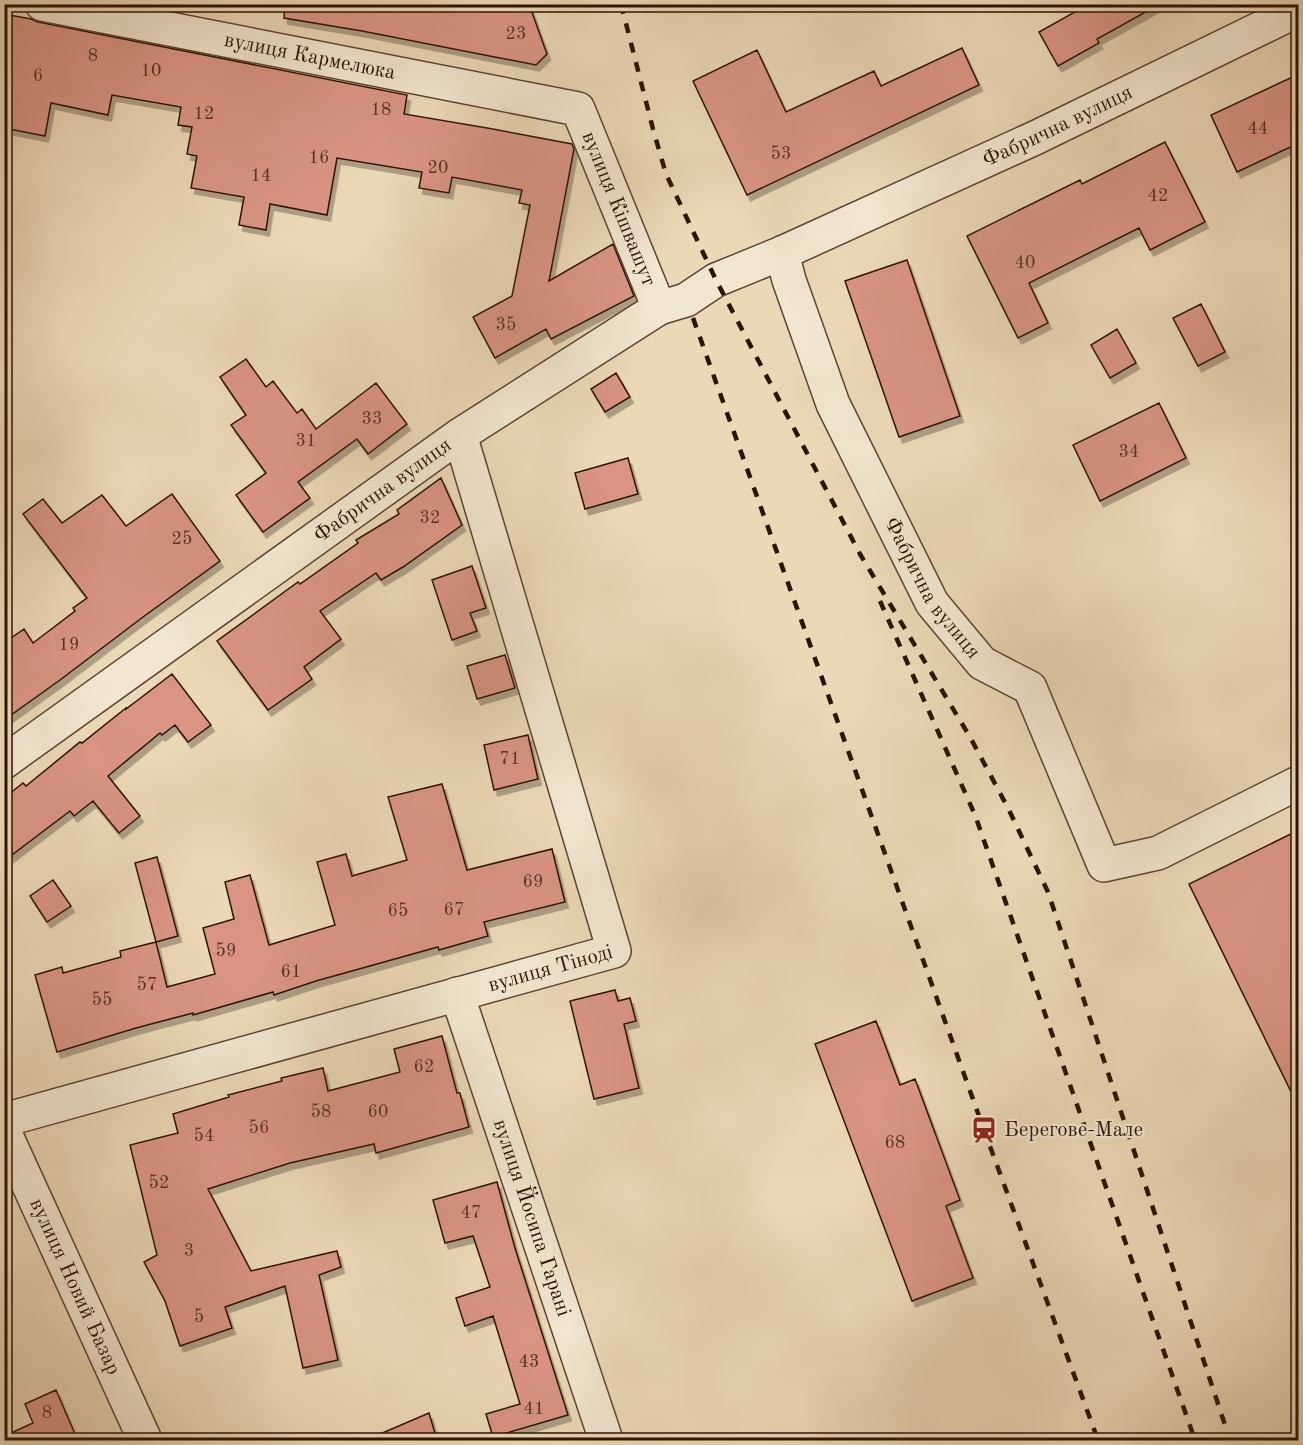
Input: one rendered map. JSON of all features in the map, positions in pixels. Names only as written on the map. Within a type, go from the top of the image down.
[{"type":"street","name":"вулиця Кармелюка","points":[[42,4],[578,109]]},
{"type":"street","name":"Фабрична вулиця","points":[[4,762],[460,435],[659,308],[686,300],[716,280],[782,253],[1035,138],[1299,10]]},
{"type":"street","name":"вулиця Кішвашут","points":[[578,109],[659,308]]},
{"type":"street","name":"Фабрична вулиця","points":[[782,253],[789,280],[833,404],[932,603],[982,663],[1030,688],[1104,865],[1158,853],[1299,783]]},
{"type":"street","name":"вулиця Тіноді","points":[[4,1120],[614,951],[460,435]]},
{"type":"street","name":"вулиця Йосипа Гарані","points":[[457,994],[606,1440]]},
{"type":"street","name":"вулиця Новий Базар","points":[[4,1131],[145,1440]]},
{"type":"building","points":[[285,4],[529,4],[547,54],[536,65],[284,18]]},
{"type":"building","points":[[1089,4],[1160,4],[1097,39],[1099,43],[1058,66],[1039,32]]},
{"type":"building","points":[[4,14],[407,95],[404,114],[572,144],[574,149],[549,281],[613,244],[634,296],[551,339],[546,329],[495,358],[473,317],[512,296],[530,205],[519,203],[522,190],[452,177],[449,193],[419,188],[422,172],[337,158],[327,215],[270,204],[266,230],[239,225],[244,197],[191,188],[197,156],[187,154],[192,127],[178,125],[181,107],[112,95],[108,115],[51,103],[45,136],[4,128]]},
{"type":"building","points":[[962,48],[979,85],[747,195],[693,81],[757,50],[786,112],[874,71],[881,86]]},
{"type":"building","points":[[1299,74],[1299,143],[1237,172],[1211,115]]},
{"type":"building","points":[[1165,142],[1205,222],[1150,250],[1139,228],[1029,283],[1048,323],[1018,338],[967,236],[1080,180],[1082,184]]},
{"type":"building","points":[[907,260],[960,416],[899,437],[845,281]]},
{"type":"building","points":[[1201,304],[1225,352],[1198,366],[1173,318]]},
{"type":"building","points":[[1117,329],[1136,363],[1110,378],[1091,345]]},
{"type":"building","points":[[246,359],[266,387],[273,381],[297,413],[302,409],[316,429],[376,383],[407,424],[368,454],[357,439],[298,482],[310,498],[263,532],[236,495],[266,473],[231,425],[246,415],[220,377]]},
{"type":"building","points":[[616,373],[630,397],[605,412],[591,389]]},
{"type":"building","points":[[1159,403],[1186,458],[1100,501],[1073,445]]},
{"type":"building","points":[[628,458],[638,494],[585,509],[575,473]]},
{"type":"building","points":[[441,478],[462,525],[403,567],[381,580],[376,573],[320,611],[341,639],[304,667],[312,679],[268,710],[217,641],[298,582],[300,584],[358,543],[356,540],[399,514],[397,510]]},
{"type":"building","points":[[172,494],[220,561],[4,720],[4,643],[24,629],[33,643],[75,611],[73,608],[87,598],[23,514],[43,499],[62,523],[102,495],[126,526]]},
{"type":"building","points":[[472,566],[486,608],[470,613],[477,631],[452,640],[432,580]]},
{"type":"building","points":[[505,655],[515,688],[477,699],[467,666]]},
{"type":"building","points":[[172,674],[211,725],[188,742],[175,725],[162,735],[160,733],[108,776],[140,816],[119,833],[93,801],[74,816],[70,811],[4,861],[4,798],[23,783],[26,786],[80,742],[82,743]]},
{"type":"building","points":[[528,735],[538,779],[494,790],[484,745]]},
{"type":"building","points":[[442,784],[467,870],[552,849],[565,902],[484,922],[488,936],[439,950],[438,947],[274,995],[273,992],[193,1015],[193,1013],[136,1028],[57,1052],[35,975],[62,967],[63,973],[121,957],[120,951],[156,942],[167,987],[215,974],[203,928],[234,919],[225,882],[250,875],[269,945],[335,925],[317,862],[346,854],[352,876],[407,860],[388,797]]},
{"type":"building","points":[[1299,830],[1299,1108],[1189,884]]},
{"type":"building","points":[[157,857],[178,936],[156,942],[135,863]]},
{"type":"building","points":[[53,880],[71,906],[47,922],[30,896]]},
{"type":"building","points":[[615,990],[618,1001],[630,998],[636,1021],[624,1024],[639,1088],[594,1099],[570,1001]]},
{"type":"building","points":[[876,1021],[900,1085],[915,1079],[960,1200],[946,1206],[973,1278],[912,1301],[815,1044]]},
{"type":"building","points":[[442,1036],[457,1093],[460,1093],[469,1127],[376,1153],[374,1144],[290,1163],[208,1189],[251,1271],[337,1251],[341,1267],[319,1275],[338,1360],[303,1368],[285,1286],[225,1307],[232,1328],[180,1346],[165,1301],[144,1262],[157,1255],[130,1145],[178,1133],[173,1114],[229,1097],[228,1095],[282,1081],[281,1078],[323,1068],[328,1091],[400,1072],[394,1049]]},
{"type":"building","points":[[497,1182],[515,1248],[568,1415],[493,1437],[486,1414],[520,1404],[493,1316],[465,1326],[456,1298],[490,1287],[473,1236],[445,1243],[433,1200]]},
{"type":"building","points":[[56,1390],[75,1434],[61,1440],[4,1440],[4,1436],[33,1423],[25,1404]]},
{"type":"building","points":[[429,1413],[437,1440],[366,1440]]},
{"type":"railway","points":[[621,4],[666,174],[716,280],[860,554],[970,737],[1008,808],[1048,892],[1230,1440]]},
{"type":"railway","points":[[693,318],[984,1130],[1098,1440]]},
{"type":"railway","points":[[880,601],[975,815],[1195,1440]]},
{"type":"place","name":"Берегове-Мале","points":[[984,1130]]}]
